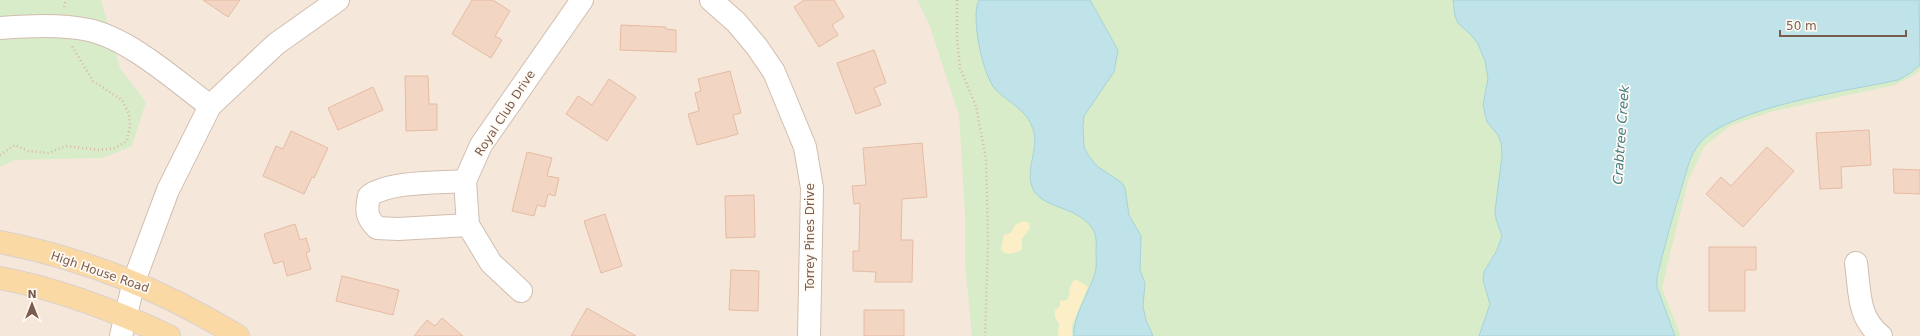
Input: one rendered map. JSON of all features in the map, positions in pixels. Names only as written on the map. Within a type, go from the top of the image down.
[{"type":"main road","name":"High House Road","points":[[0,242],[68,259],[134,281],[165,295],[238,336]]},
{"type":"main road","points":[[0,278],[60,292],[97,304],[123,326],[169,336]]},
{"type":"street","points":[[123,326],[134,281],[168,190],[210,106],[276,44],[338,0]]},
{"type":"street","name":"Royal Club Drive","points":[[521,291],[491,263],[468,225],[465,182],[481,145],[582,0]]},
{"type":"street","name":"Torrey Pines Drive","points":[[711,0],[736,22],[757,47],[774,72],[805,147],[812,188],[809,336]]},
{"type":"street","points":[[0,28],[65,27],[90,30],[132,49],[210,106]]},
{"type":"street","points":[[465,182],[398,186],[377,190],[369,196],[367,207],[369,220],[377,228],[398,229],[468,225]]},
{"type":"street","points":[[1856,263],[1862,312],[1872,328],[1880,336]]},
{"type":"path","points":[[0,155],[15,145],[28,151],[48,153],[66,146],[100,150],[115,148],[126,141],[130,126],[129,114],[122,100],[93,81],[70,44],[62,15],[66,0]]},
{"type":"path","points":[[957,0],[957,38],[960,68],[976,106],[986,159],[988,242],[985,336]]},
{"type":"shaded area","points":[[0,0],[1920,0],[1920,336],[0,336]]},
{"type":"green space","points":[[0,0],[101,0],[120,68],[146,102],[132,146],[103,158],[15,160],[0,167]]},
{"type":"green space","points":[[917,0],[1920,0],[1920,69],[1916,74],[1895,85],[1770,112],[1730,126],[1704,147],[1688,181],[1662,288],[1681,336],[972,336],[965,262],[965,214],[959,115],[929,24]]},
{"type":"sand","points":[[1023,221],[1029,223],[1030,228],[1022,239],[1022,250],[1011,254],[1004,253],[1001,249],[1004,235],[1011,233],[1015,225]]},
{"type":"sand","points":[[1074,280],[1077,280],[1088,287],[1072,325],[1072,336],[1058,336],[1059,324],[1055,317],[1055,310],[1060,306],[1060,301],[1067,300],[1070,295],[1069,289]]},
{"type":"water","points":[[979,0],[1090,0],[1118,50],[1114,72],[1084,116],[1084,147],[1088,155],[1097,166],[1122,183],[1125,188],[1129,215],[1141,236],[1140,270],[1145,283],[1143,306],[1146,320],[1153,336],[1074,336],[1076,321],[1096,270],[1095,234],[1088,223],[1081,217],[1046,201],[1039,197],[1034,191],[1030,176],[1035,144],[1033,129],[1027,117],[1001,95],[991,83],[979,46],[976,19]]},
{"type":"water","name":"Crabtree Creek","points":[[1453,0],[1919,0],[1920,65],[1909,74],[1898,80],[1791,102],[1735,120],[1713,131],[1699,144],[1693,153],[1687,168],[1657,277],[1657,287],[1675,336],[1479,336],[1490,304],[1483,280],[1484,272],[1497,250],[1502,236],[1495,211],[1502,156],[1501,143],[1498,135],[1487,122],[1483,105],[1488,78],[1485,61],[1478,44],[1458,23],[1455,16]]},
{"type":"building","points":[[203,0],[240,0],[228,17]]},
{"type":"building","points":[[472,0],[493,0],[510,11],[495,36],[502,40],[491,58],[452,34]]},
{"type":"building","points":[[804,0],[834,0],[844,17],[832,25],[838,35],[819,47],[794,7]]},
{"type":"building","points":[[621,25],[666,27],[666,29],[676,30],[676,52],[620,50]]},
{"type":"building","points":[[874,50],[886,83],[874,88],[881,105],[856,114],[837,63]]},
{"type":"building","points":[[730,71],[741,113],[733,115],[738,134],[697,145],[688,114],[699,111],[695,93],[701,91],[698,79]]},
{"type":"building","points":[[405,76],[428,76],[429,104],[437,104],[437,130],[406,131]]},
{"type":"building","points":[[609,79],[636,97],[607,141],[566,114],[578,96],[592,105]]},
{"type":"building","points":[[373,87],[383,110],[338,130],[328,108]]},
{"type":"building","points":[[1869,130],[1871,165],[1841,167],[1842,188],[1820,189],[1816,133]]},
{"type":"building","points":[[291,131],[328,148],[314,178],[312,177],[304,194],[263,176],[276,146],[283,149]]},
{"type":"building","points":[[922,143],[927,197],[902,199],[901,240],[913,240],[912,282],[875,282],[876,272],[853,271],[853,251],[859,251],[860,203],[854,204],[852,186],[866,185],[863,148]]},
{"type":"building","points":[[1767,147],[1794,171],[1743,227],[1706,194],[1721,177],[1731,186]]},
{"type":"building","points":[[527,152],[552,158],[547,176],[559,178],[555,196],[548,194],[545,207],[537,205],[534,216],[512,211]]},
{"type":"building","points":[[1893,169],[1920,170],[1920,194],[1894,193]]},
{"type":"building","points":[[754,195],[755,237],[726,238],[725,196]]},
{"type":"building","points":[[605,214],[622,266],[601,273],[584,221]]},
{"type":"building","points":[[295,224],[300,240],[306,238],[310,251],[306,253],[311,269],[287,276],[283,261],[274,264],[264,234]]},
{"type":"building","points":[[1709,247],[1756,247],[1756,270],[1745,270],[1745,311],[1709,311]]},
{"type":"building","points":[[731,270],[759,271],[758,311],[729,310]]},
{"type":"building","points":[[342,276],[399,290],[393,315],[336,301]]},
{"type":"building","points":[[587,308],[636,336],[571,336]]},
{"type":"building","points":[[864,310],[904,310],[904,336],[864,336]]},
{"type":"building","points":[[442,318],[463,336],[414,336],[427,320],[435,326]]}]
